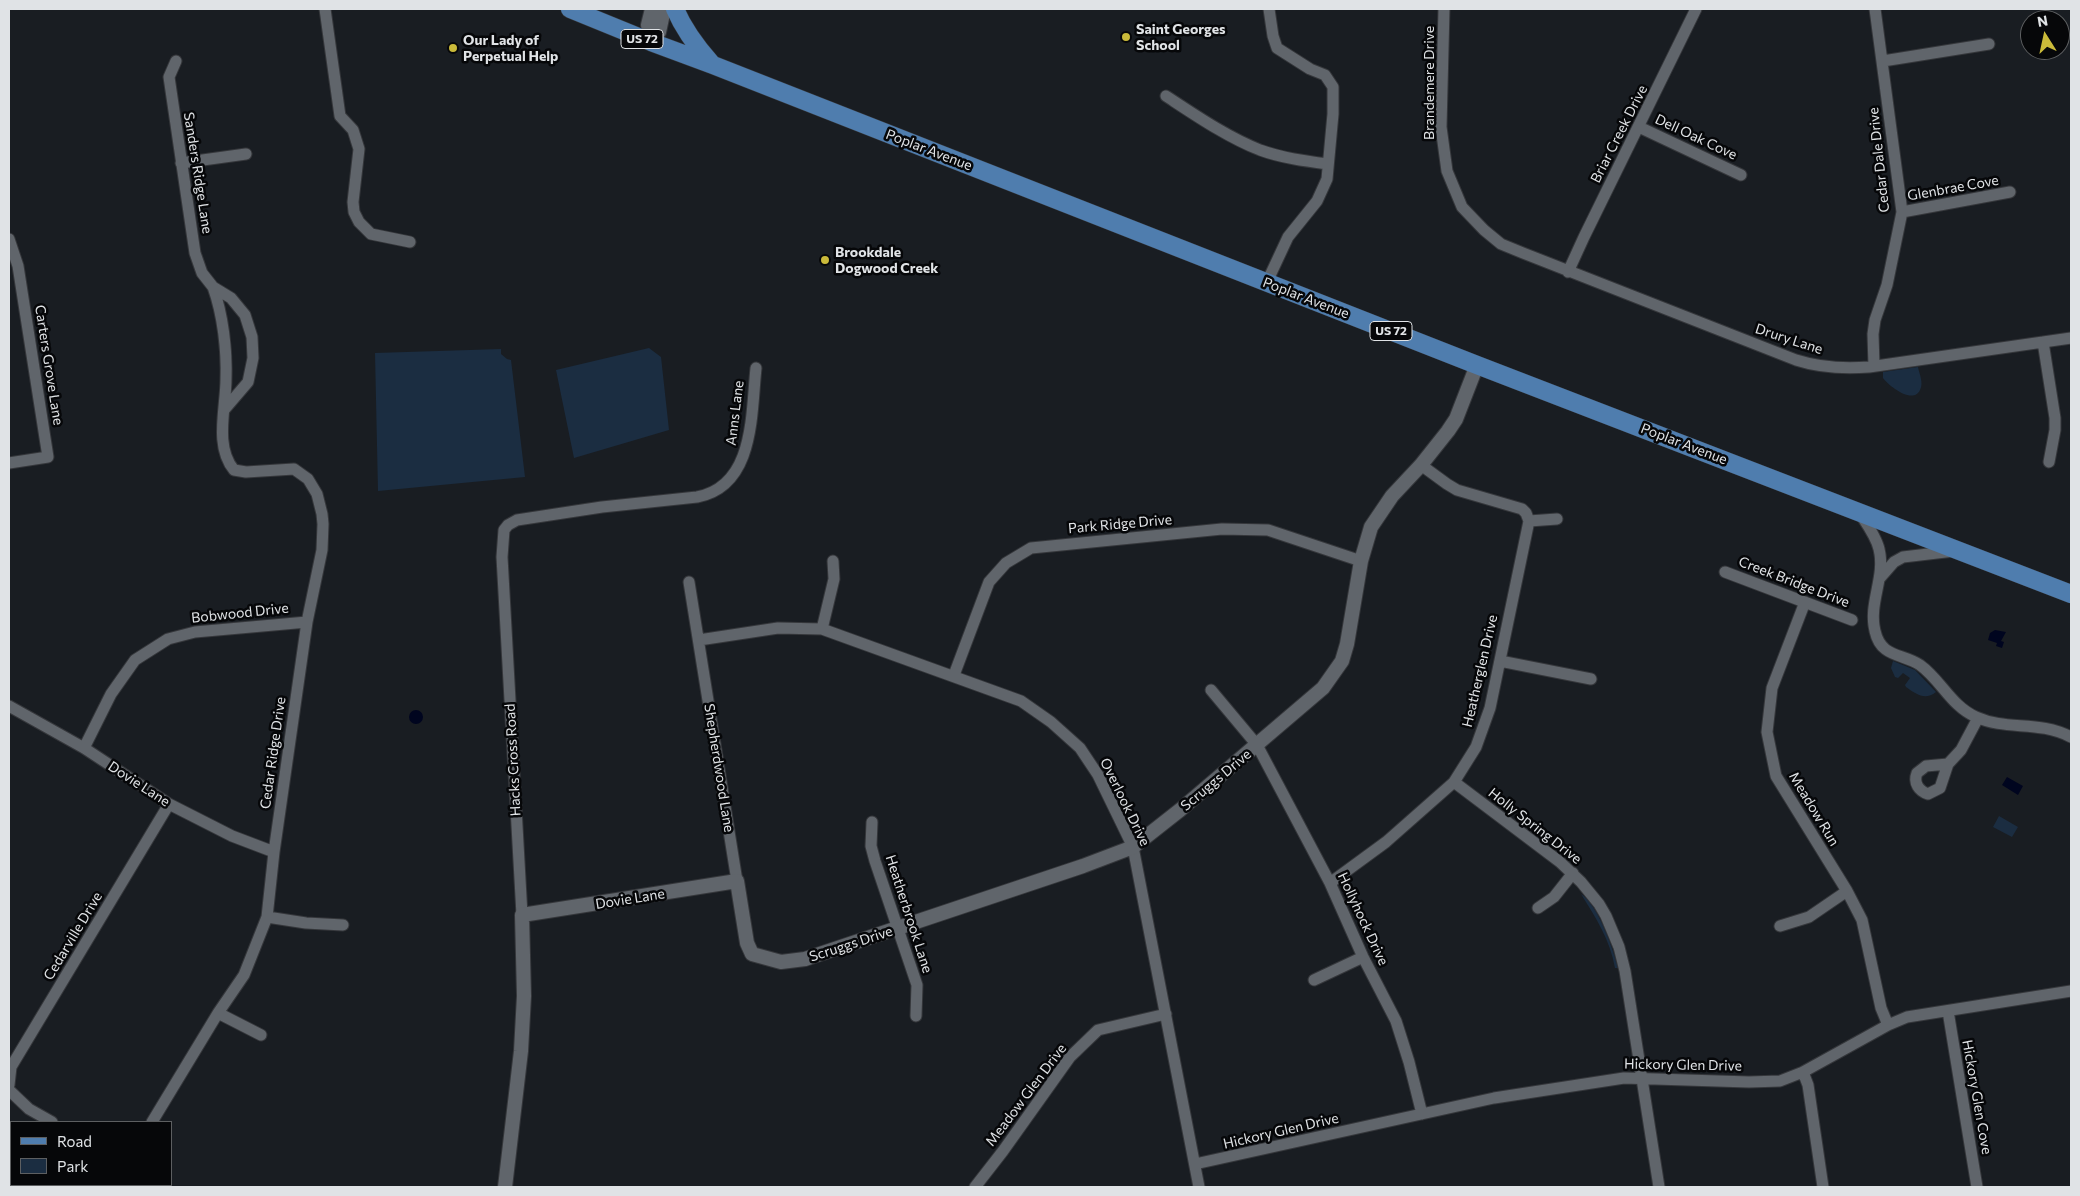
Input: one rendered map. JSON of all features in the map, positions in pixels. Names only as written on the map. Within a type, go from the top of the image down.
[{"type":"main road","name":"Poplar Avenue","points":[[575,9],[650,42],[1477,365],[2071,594]]},
{"type":"main road","points":[[675,9],[682,25],[696,46],[713,65]]},
{"type":"street","points":[[325,9],[340,116],[353,130],[359,149],[354,212],[359,222],[371,234],[410,242]]},
{"type":"street","points":[[650,42],[648,25],[652,9]]},
{"type":"street","points":[[650,42],[659,32],[664,9]]},
{"type":"street","points":[[1267,282],[1288,236],[1317,201],[1327,178],[1333,114],[1333,87],[1325,75],[1310,69],[1277,48],[1273,36],[1270,9]]},
{"type":"street","name":"Brandemere Drive","points":[[1444,9],[1441,127],[1447,171],[1462,207],[1484,230],[1501,244],[1568,272]]},
{"type":"street","name":"Briar Creek Drive","points":[[1568,272],[1696,9]]},
{"type":"street","name":"Cedar Dale Drive","points":[[1874,366],[1872,341],[1875,320],[1887,285],[1902,212],[1875,9]]},
{"type":"street","points":[[1883,61],[1989,44]]},
{"type":"street","name":"Sanders Ridge Lane","points":[[176,61],[169,77],[195,253],[202,273],[213,287],[217,299],[225,355],[226,380],[222,432]]},
{"type":"street","points":[[1166,96],[1204,121],[1259,150],[1291,159],[1328,164]]},
{"type":"street","name":"Dell Oak Cove","points":[[1639,127],[1741,175]]},
{"type":"street","points":[[181,163],[246,154]]},
{"type":"street","name":"Glenbrae Cove","points":[[1902,212],[2010,192]]},
{"type":"street","name":"Carters Grove Lane","points":[[9,239],[18,266],[48,457],[9,464]]},
{"type":"street","name":"Drury Lane","points":[[1568,272],[1796,360],[1835,368],[1874,366],[2071,338]]},
{"type":"street","name":"Sanders Ridge Lane","points":[[213,287],[231,298],[245,315],[252,336],[253,358],[248,382],[224,410]]},
{"type":"street","points":[[2043,342],[2055,418],[2055,430],[2049,462]]},
{"type":"street","name":"Scruggs Drive","points":[[752,954],[781,962],[806,959],[1083,866],[1133,847],[1323,688],[1342,661],[1347,644],[1362,560],[1371,527],[1392,496],[1421,465],[1456,419],[1477,365]]},
{"type":"street","name":"Anns Lane","points":[[697,497],[709,495],[725,485],[745,456],[756,368]]},
{"type":"street","name":"Cedar Ridge Drive","points":[[153,1121],[218,1013],[244,975],[267,917],[274,852],[307,622],[322,550],[323,524],[317,494],[308,479],[294,470],[246,472],[234,470],[228,462],[222,432]]},
{"type":"street","points":[[1421,465],[1457,490],[1522,509],[1529,521],[1557,519]]},
{"type":"street","name":"Hacks Cross Road","points":[[505,1187],[522,1047],[524,996],[522,916],[502,557],[504,530],[512,522],[602,506],[697,497]]},
{"type":"street","points":[[1859,512],[1879,549],[1880,578],[1873,612],[1874,630],[1880,645],[1891,654],[1921,666],[1960,707],[1978,718],[2004,724],[2041,726],[2071,737]]},
{"type":"street","name":"Heatherglen Drive","points":[[1330,883],[1386,842],[1454,782],[1471,757],[1490,708],[1529,521]]},
{"type":"street","name":"Park Ridge Drive","points":[[954,675],[989,582],[1006,563],[1031,548],[1222,529],[1268,530],[1362,560]]},
{"type":"street","points":[[1880,578],[1894,562],[1903,557],[1960,550]]},
{"type":"street","points":[[822,629],[833,585],[833,561]]},
{"type":"street","name":"Creek Bridge Drive","points":[[1725,572],[1852,620]]},
{"type":"street","name":"Shepherdwood Lane","points":[[689,582],[747,943],[752,954]]},
{"type":"street","name":"Meadow Run","points":[[1805,602],[1772,688],[1767,732],[1776,776],[1862,920],[1881,1008],[1888,1025]]},
{"type":"street","name":"Bobwood Drive","points":[[84,748],[111,694],[135,660],[168,639],[195,632],[307,622]]},
{"type":"street","name":"Overlook Drive","points":[[699,640],[778,628],[822,629],[954,675],[1021,701],[1051,722],[1073,741],[1098,775],[1133,847],[1200,1187]]},
{"type":"street","points":[[1500,662],[1591,679]]},
{"type":"street","name":"Hollyhock Drive","points":[[1211,690],[1257,745],[1330,883],[1363,957],[1396,1021],[1422,1114]]},
{"type":"street","name":"Dovie Lane","points":[[9,706],[84,748],[169,804],[232,836],[274,852]]},
{"type":"street","points":[[1948,764],[1961,750],[1978,718]]},
{"type":"street","name":"Holly Spring Drive","points":[[1454,782],[1573,873],[1599,904],[1622,954],[1659,1187]]},
{"type":"street","name":"Cedarville Drive","points":[[9,1085],[11,1067],[169,804]]},
{"type":"street","name":"Heatherbrook Lane","points":[[872,822],[871,846],[917,985],[916,1016]]},
{"type":"street","points":[[1538,908],[1554,897],[1573,873]]},
{"type":"street","name":"Dovie Lane","points":[[522,916],[737,881]]},
{"type":"street","points":[[1780,926],[1809,917],[1846,891]]},
{"type":"street","points":[[267,917],[306,923],[343,925]]},
{"type":"street","points":[[1314,980],[1363,957]]},
{"type":"street","name":"Hickory Glen Drive","points":[[1195,1164],[1515,1094],[1624,1078],[1762,1082],[1780,1080],[1803,1072],[1888,1025],[1907,1017],[2071,991]]},
{"type":"street","name":"Hickory Glen Cove","points":[[1948,1011],[1977,1187]]},
{"type":"street","points":[[218,1013],[261,1036]]},
{"type":"street","name":"Meadow Glen Drive","points":[[974,1187],[1003,1151],[1070,1057],[1098,1030],[1166,1014]]},
{"type":"street","points":[[1803,1072],[1808,1086],[1823,1187]]},
{"type":"street","points":[[9,1090],[29,1109],[50,1121]]},
{"type":"green space","points":[[649,348],[661,357],[669,430],[574,458],[556,370]]},
{"type":"green space","points":[[501,349],[501,354],[511,360],[525,477],[378,491],[375,353]]},
{"type":"green space","points":[[1918,367],[1921,387],[1917,394],[1912,396],[1901,393],[1883,378],[1883,372]]},
{"type":"green space","points":[[1893,661],[1915,670],[1936,692],[1932,695],[1924,696],[1906,687],[1905,685],[1910,678],[1903,673],[1898,678],[1895,677],[1891,668]]},
{"type":"green space","points":[[1999,816],[2018,827],[2012,837],[1993,827]]},
{"type":"green space","points":[[1581,894],[1599,917],[1609,939],[1618,968],[1615,968],[1606,939]]},
{"type":"shaded area","points":[[1995,630],[2006,632],[2001,641],[2004,642],[2002,648],[1996,646],[1997,643],[1988,640],[1990,633]]},
{"type":"shaded area","points":[[413,710],[419,710],[423,717],[419,724],[413,724],[409,720],[409,714]]},
{"type":"shaded area","points":[[2007,777],[2023,786],[2018,795],[2002,785]]},
{"type":"place","name":"Saint Georges School","points":[[1126,37]]},
{"type":"place","name":"Our Lady of Perpetual Help","points":[[453,48]]},
{"type":"place","name":"Brookdale Dogwood Creek","points":[[825,260]]}]
